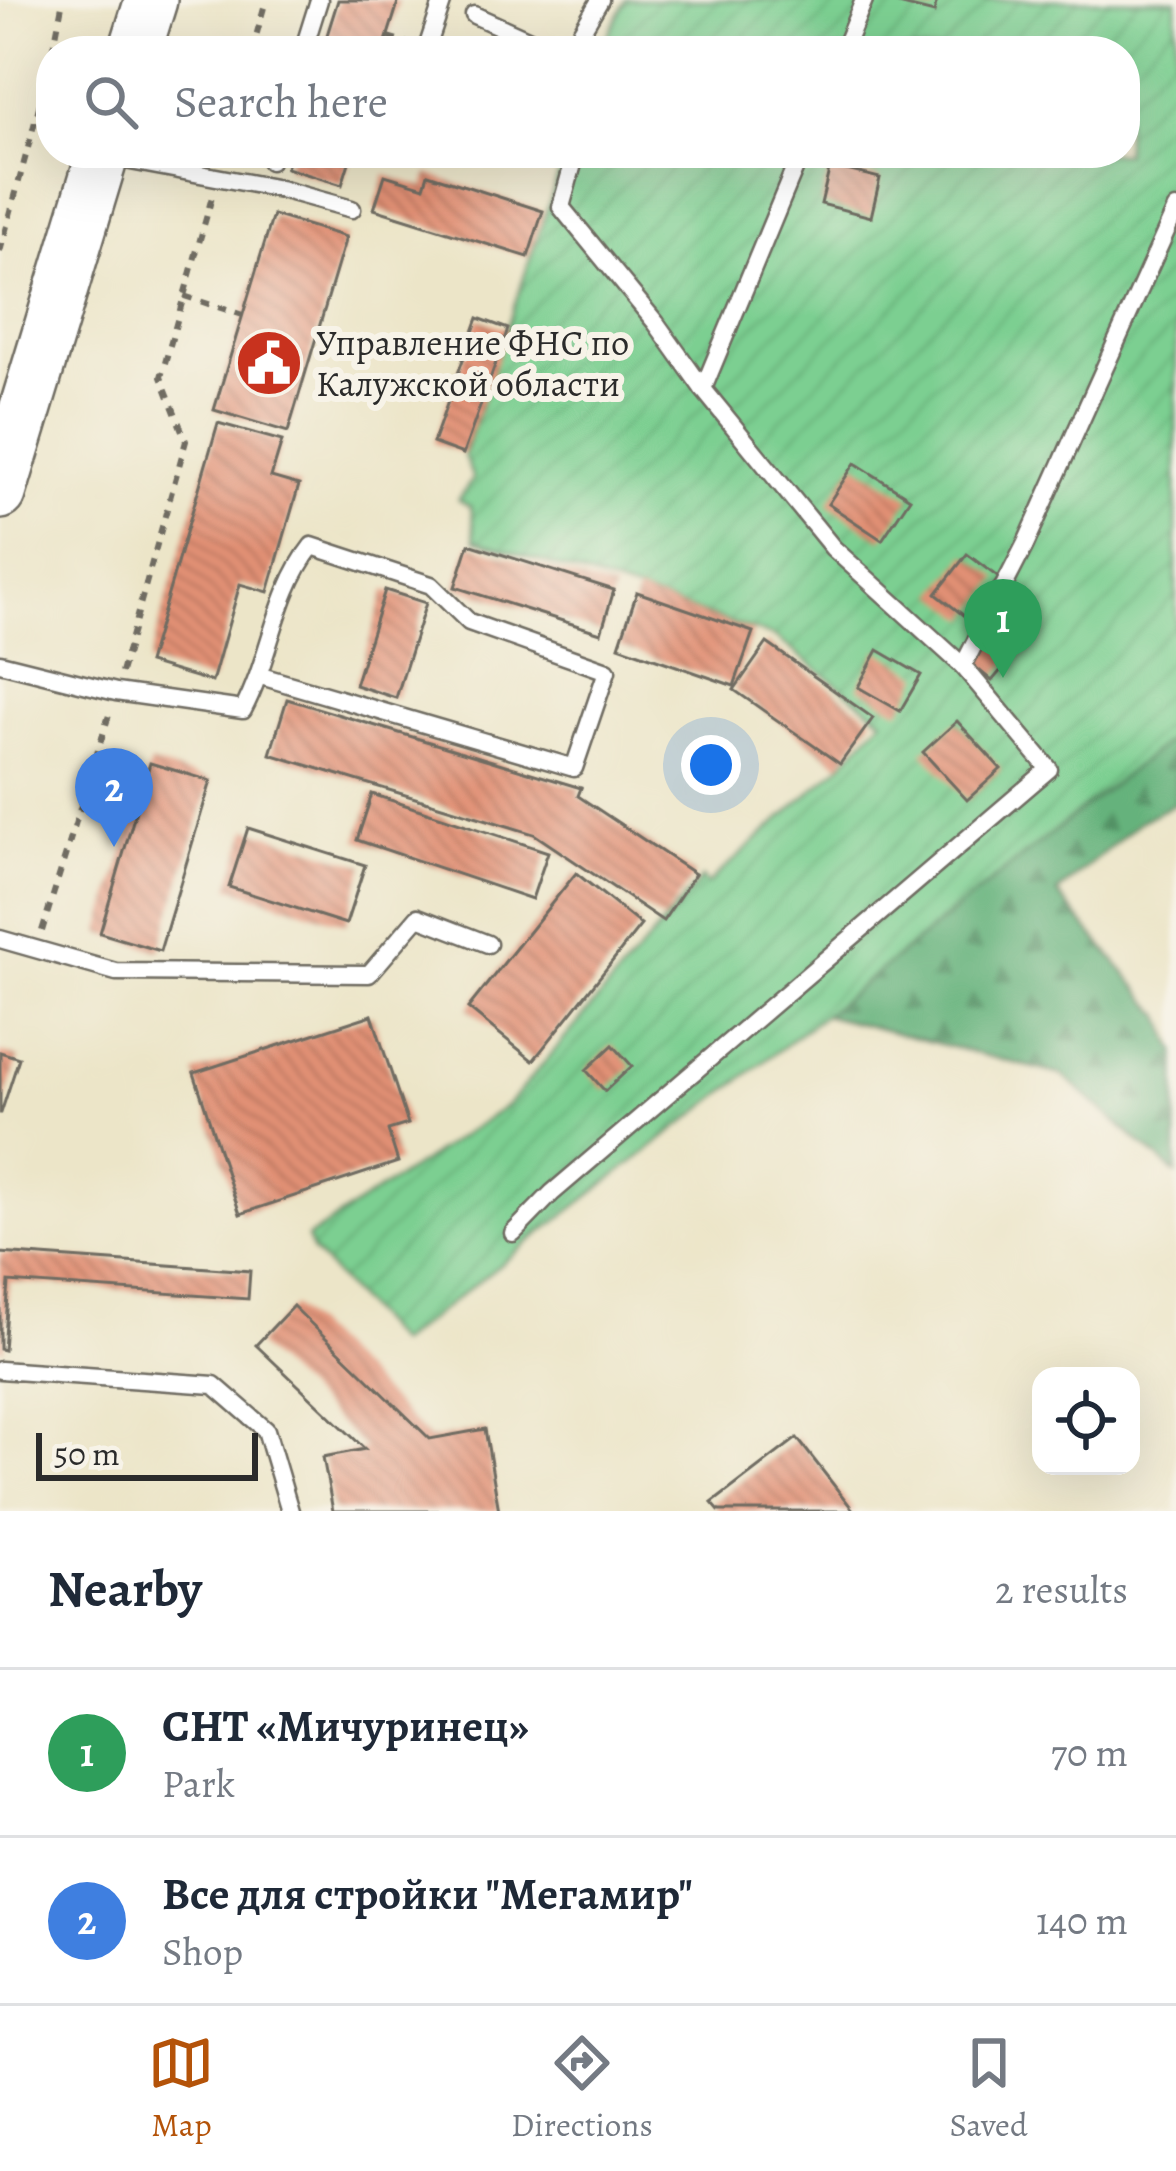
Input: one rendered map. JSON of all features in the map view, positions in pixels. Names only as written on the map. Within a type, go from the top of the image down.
[{"type":"main road","points":[[140,36],[151,0]]},
{"type":"main road","points":[[0,493],[99,168]]},
{"type":"lane","points":[[308,36],[319,0]]},
{"type":"lane","points":[[431,36],[443,0]]},
{"type":"lane","points":[[579,36],[600,0]]},
{"type":"lane","points":[[849,36],[864,0]]},
{"type":"lane","points":[[474,15],[521,36]]},
{"type":"lane","points":[[176,168],[352,209]]},
{"type":"lane","points":[[513,1233],[552,1193],[1049,769],[963,666],[833,548],[703,388],[561,207],[572,168]]},
{"type":"lane","points":[[703,388],[795,168]]},
{"type":"lane","points":[[963,666],[1025,545],[1176,209]]},
{"type":"lane","points":[[0,663],[116,692],[243,710],[261,676],[293,571],[312,546],[431,584],[469,622],[607,671],[574,768],[261,676]]},
{"type":"lane","points":[[0,939],[116,972],[369,974],[418,917],[488,944]]},
{"type":"lane","points":[[0,1370],[214,1384],[266,1430],[290,1511]]},
{"type":"path","points":[[56,36],[63,0]]},
{"type":"path","points":[[256,36],[266,0]]},
{"type":"path","points":[[0,252],[36,118]]},
{"type":"path","points":[[36,950],[116,692],[186,441],[161,377],[218,176]]},
{"type":"path","points":[[184,296],[243,315]]},
{"type":"green space","points":[[626,0],[1176,0],[1176,734],[824,1015],[397,1344],[313,1251],[307,1238],[508,1105],[702,878],[708,884],[842,764],[883,719],[775,637],[475,540],[471,507],[458,500],[473,479],[464,455],[561,168],[1140,168],[1140,36],[608,36]]},
{"type":"green space","points":[[1176,734],[1176,803],[1139,822],[1057,893],[1162,1016],[1176,1052],[1176,1174],[1062,1075],[824,1015]]},
{"type":"building","points":[[338,0],[399,0],[388,36],[327,36]]},
{"type":"building","points":[[899,0],[937,0],[934,13],[898,4]]},
{"type":"building","points":[[286,168],[347,168],[342,185]]},
{"type":"building","points":[[830,168],[880,178],[871,217],[821,204]]},
{"type":"building","points":[[428,174],[543,211],[528,257],[374,209],[385,175],[424,187]]},
{"type":"building","name":"Управление ФНС по Калужской области","points":[[273,215],[346,237],[288,432],[214,410]]},
{"type":"building","points":[[478,318],[508,329],[463,454],[433,443]]},
{"type":"building","points":[[218,423],[282,441],[271,477],[299,485],[268,592],[240,584],[212,682],[148,663]]},
{"type":"building","points":[[855,463],[910,498],[882,540],[828,504]]},
{"type":"building","points":[[469,544],[614,590],[601,633],[455,587]]},
{"type":"building","points":[[967,554],[999,578],[968,619],[936,594]]},
{"type":"building","points":[[385,590],[426,603],[396,698],[355,685]]},
{"type":"building","points":[[637,592],[753,632],[734,686],[619,646]]},
{"type":"building","points":[[1000,625],[1023,644],[992,681],[969,662]]},
{"type":"building","points":[[767,643],[873,718],[840,764],[734,690]]},
{"type":"building","points":[[878,650],[921,675],[900,711],[858,687]]},
{"type":"building","points":[[287,699],[581,788],[578,796],[695,874],[663,921],[534,834],[270,754]]},
{"type":"building","points":[[957,721],[1001,769],[967,800],[923,752]]},
{"type":"building","points":[[150,763],[211,781],[160,951],[100,933]]},
{"type":"building","points":[[372,794],[548,852],[532,899],[357,840]]},
{"type":"building","points":[[248,828],[365,865],[346,924],[229,887]]},
{"type":"building","points":[[576,873],[641,925],[533,1061],[468,1008]]},
{"type":"building","points":[[372,1015],[408,1124],[388,1130],[398,1162],[240,1214],[194,1073]]},
{"type":"building","points":[[613,1045],[632,1066],[605,1091],[586,1070]]},
{"type":"building","points":[[0,1052],[19,1058],[1,1113],[0,1113]]},
{"type":"building","points":[[0,1253],[250,1271],[248,1299],[9,1282],[4,1350],[0,1349]]},
{"type":"building","points":[[293,1306],[430,1439],[485,1429],[499,1511],[333,1511],[323,1457],[365,1449],[256,1345]]},
{"type":"building","points":[[797,1438],[854,1511],[719,1511],[712,1503]]},
{"type":"place","name":"Управление ФНС по Калужской области","points":[[269,363]]},
{"type":"place","name":"СНТ «Мичуринец»","points":[[1003,678]]},
{"type":"place","name":"Все для стройки \"Мегамир\"","points":[[114,847]]}]
